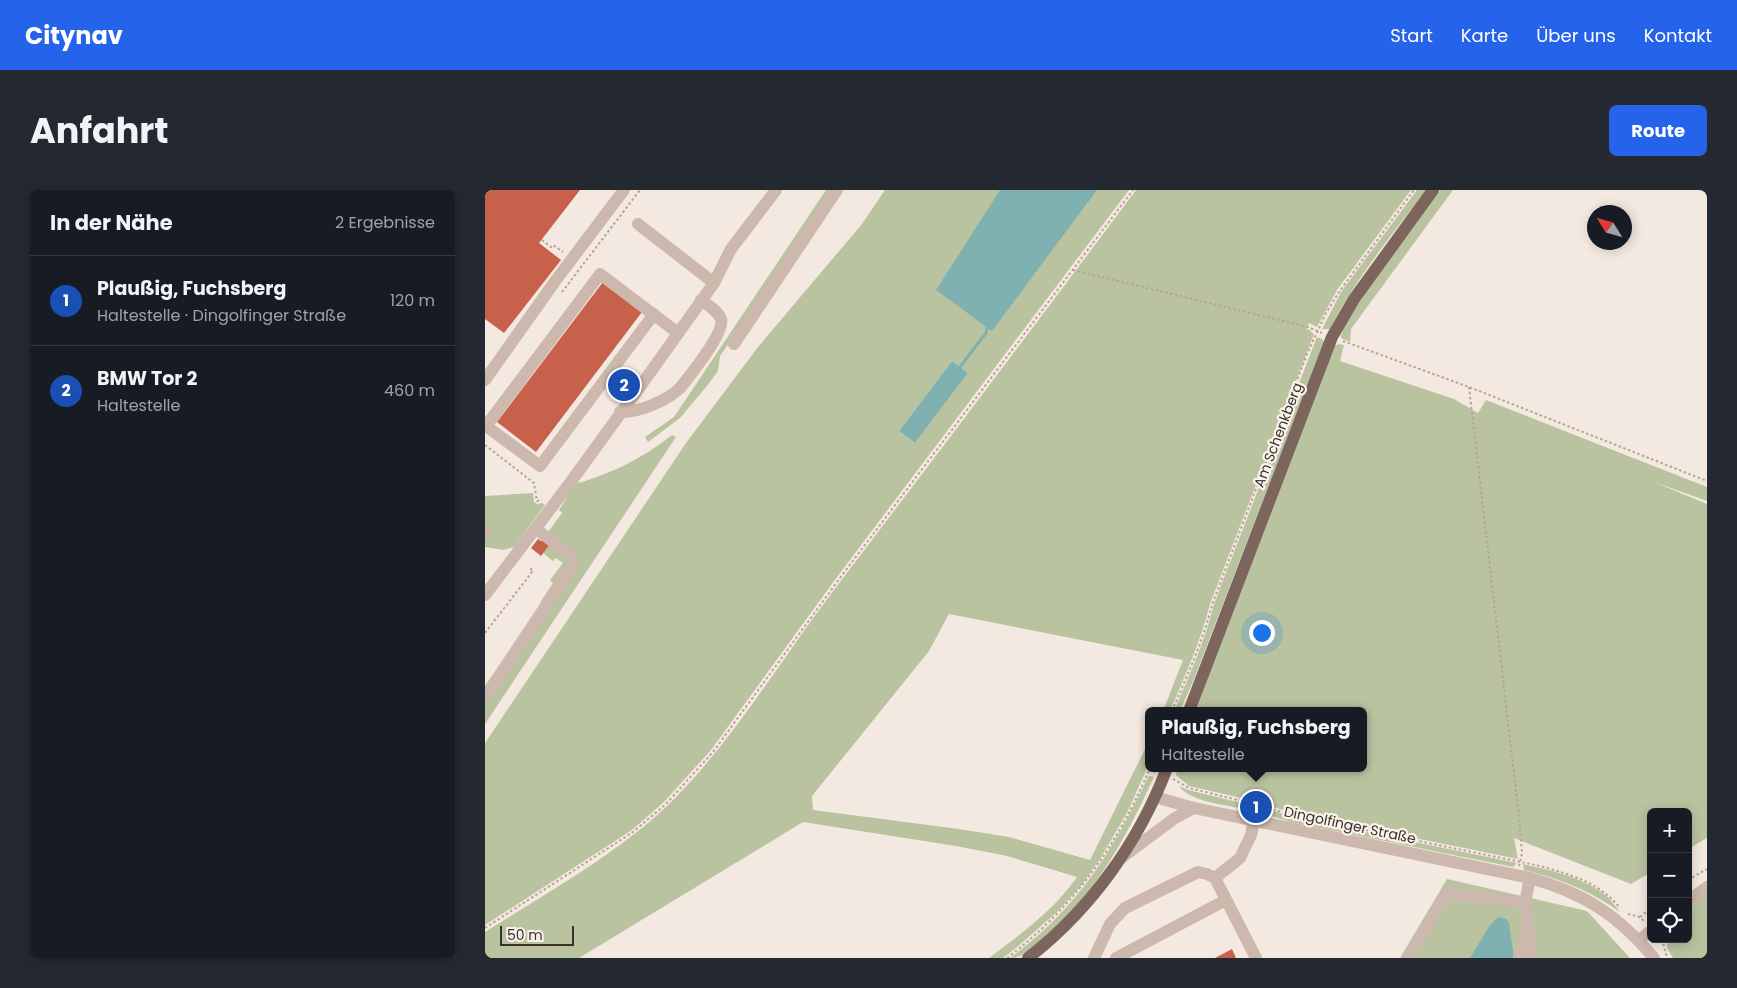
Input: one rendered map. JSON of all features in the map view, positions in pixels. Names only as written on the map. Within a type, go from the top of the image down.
[{"type":"main road","name":"Am Schenkberg","points":[[1191,707],[1332,337],[1354,299],[1433,190]]},
{"type":"main road","points":[[1029,958],[1070,921],[1091,898],[1120,860],[1155,797],[1166,772]]},
{"type":"street","points":[[485,380],[503,352],[571,259],[624,190]]},
{"type":"street","points":[[485,596],[536,529],[714,283],[731,249],[775,190]]},
{"type":"street","points":[[734,344],[837,190]]},
{"type":"street","points":[[638,224],[714,283]]},
{"type":"street","points":[[653,314],[539,466],[486,426],[509,401],[587,298],[600,274],[678,332]]},
{"type":"street","points":[[620,412],[631,412],[652,404],[677,392],[681,387],[722,325],[721,317],[701,300]]},
{"type":"street","points":[[485,697],[573,560],[536,529]]},
{"type":"street","name":"Dingolfinger Straße","points":[[1155,797],[1194,808],[1523,876],[1557,885],[1583,897],[1622,924],[1654,958]]},
{"type":"street","points":[[1120,860],[1175,818],[1194,808]]},
{"type":"street","points":[[1215,878],[1240,858],[1251,835],[1254,820]]},
{"type":"street","points":[[1094,958],[1110,924],[1125,908],[1191,874],[1199,872],[1215,878],[1256,958]]},
{"type":"street","points":[[1523,876],[1532,958]]},
{"type":"street","points":[[1692,898],[1707,887]]},
{"type":"street","points":[[1408,958],[1447,893],[1525,903]]},
{"type":"street","points":[[1116,958],[1226,900]]},
{"type":"street","points":[[1519,958],[1528,929]]},
{"type":"street","points":[[1639,940],[1647,934]]},
{"type":"path","points":[[485,928],[607,851],[633,832],[665,804],[701,766],[840,578],[1133,190]]},
{"type":"path","points":[[542,240],[551,247],[553,245],[571,259]]},
{"type":"path","points":[[1073,270],[1308,327],[1469,386],[1707,481]]},
{"type":"path","points":[[1469,386],[1523,853],[1520,862],[1523,876]]},
{"type":"path","points":[[485,445],[534,483],[537,501],[542,500]]},
{"type":"path","points":[[485,633],[532,572],[530,571],[532,568]]},
{"type":"path","points":[[1007,958],[1036,935],[1081,888],[1116,836],[1148,772]]},
{"type":"path","points":[[1166,772],[1189,788],[1292,815],[1557,871],[1582,880],[1606,893],[1621,909]]},
{"type":"path","points":[[1692,878],[1707,869]]},
{"type":"path","points":[[1628,914],[1640,917],[1647,911]]},
{"type":"path","points":[[1663,943],[1665,954],[1669,958]]},
{"type":"green space","points":[[826,190],[835,190],[720,356],[718,371],[680,418],[648,442],[645,437],[674,417]]},
{"type":"green space","points":[[885,190],[1129,190],[837,577],[711,750],[664,802],[632,830],[485,925],[485,743],[686,443],[758,347],[862,224]],"holes":[[[952,361],[968,373],[915,443],[899,431]]]},
{"type":"green space","points":[[1136,190],[1411,190],[1337,290],[1317,327],[1309,323],[1306,330],[1308,329],[1314,334],[1210,604],[1192,658],[1172,707],[1165,707],[1183,660],[949,614],[929,651],[812,796],[813,810],[1009,837],[1090,860],[1145,749],[1145,772],[1128,811],[1100,859],[1080,887],[1057,912],[1016,948],[1003,958],[989,958],[1025,931],[1047,911],[1077,877],[1007,856],[803,822],[579,958],[485,958],[485,932],[602,858],[646,825],[690,782],[734,729],[834,590]]},
{"type":"green space","points":[[1417,190],[1426,190],[1362,275],[1330,329],[1322,329],[1341,292]]},
{"type":"green space","points":[[1440,190],[1453,190],[1351,329],[1350,342],[1341,338],[1344,328],[1367,289]]},
{"type":"green space","points":[[1317,337],[1324,342],[1194,679],[1182,707],[1176,707],[1196,658],[1214,604]]},
{"type":"green space","points":[[1339,344],[1344,345],[1340,361],[1454,399],[1478,413],[1486,400],[1707,487],[1707,501],[1654,482],[1707,504],[1707,838],[1692,847],[1692,808],[1647,808],[1647,874],[1631,884],[1514,838],[1518,859],[1292,813],[1259,802],[1189,786],[1176,775],[1176,772],[1367,772],[1367,707],[1197,707],[1334,346]]},
{"type":"green space","points":[[672,435],[676,437],[485,724],[485,686],[544,603],[541,601],[553,583],[550,580],[563,563],[556,558],[553,561],[543,553],[550,544],[543,539],[562,513],[559,510],[575,484],[626,464],[650,451]]},
{"type":"green space","points":[[533,493],[534,502],[545,505],[514,547],[503,550],[485,547],[485,496]]},
{"type":"green space","points":[[1150,776],[1154,777],[1132,822],[1107,866],[1087,893],[1035,946],[1021,956],[1010,958],[1055,919],[1091,877],[1121,830]]},
{"type":"green space","points":[[1179,786],[1188,790],[1246,804],[1245,809],[1191,796]]},
{"type":"green space","points":[[1260,806],[1292,817],[1517,863],[1513,867],[1291,822],[1258,812]]},
{"type":"green space","points":[[1523,864],[1555,872],[1586,883],[1611,900],[1620,912],[1597,897],[1574,886],[1524,870]]},
{"type":"green space","points":[[1447,879],[1587,911],[1630,958],[1400,958]]},
{"type":"green space","points":[[1707,894],[1707,958],[1673,958],[1667,948],[1667,943],[1692,943],[1692,906]]},
{"type":"water","points":[[1000,190],[1097,190],[992,331],[936,290]]},
{"type":"water","points":[[952,361],[968,373],[915,443],[899,431]]},
{"type":"water","points":[[1499,917],[1506,919],[1509,923],[1514,958],[1470,958],[1490,925]]},
{"type":"building","points":[[485,190],[580,190],[539,243],[561,260],[504,333],[485,319]]},
{"type":"building","points":[[603,282],[642,312],[536,452],[497,422]]},
{"type":"building","points":[[538,539],[541,541],[543,539],[550,544],[541,556],[531,548]]},
{"type":"building","points":[[1232,949],[1236,958],[1215,958]]},
{"type":"waterway","points":[[960,367],[986,333],[988,324]]},
{"type":"place","name":"BMW Tor 2","points":[[624,385]]},
{"type":"place","name":"Plaußig, Fuchsberg","points":[[1256,807]]}]
